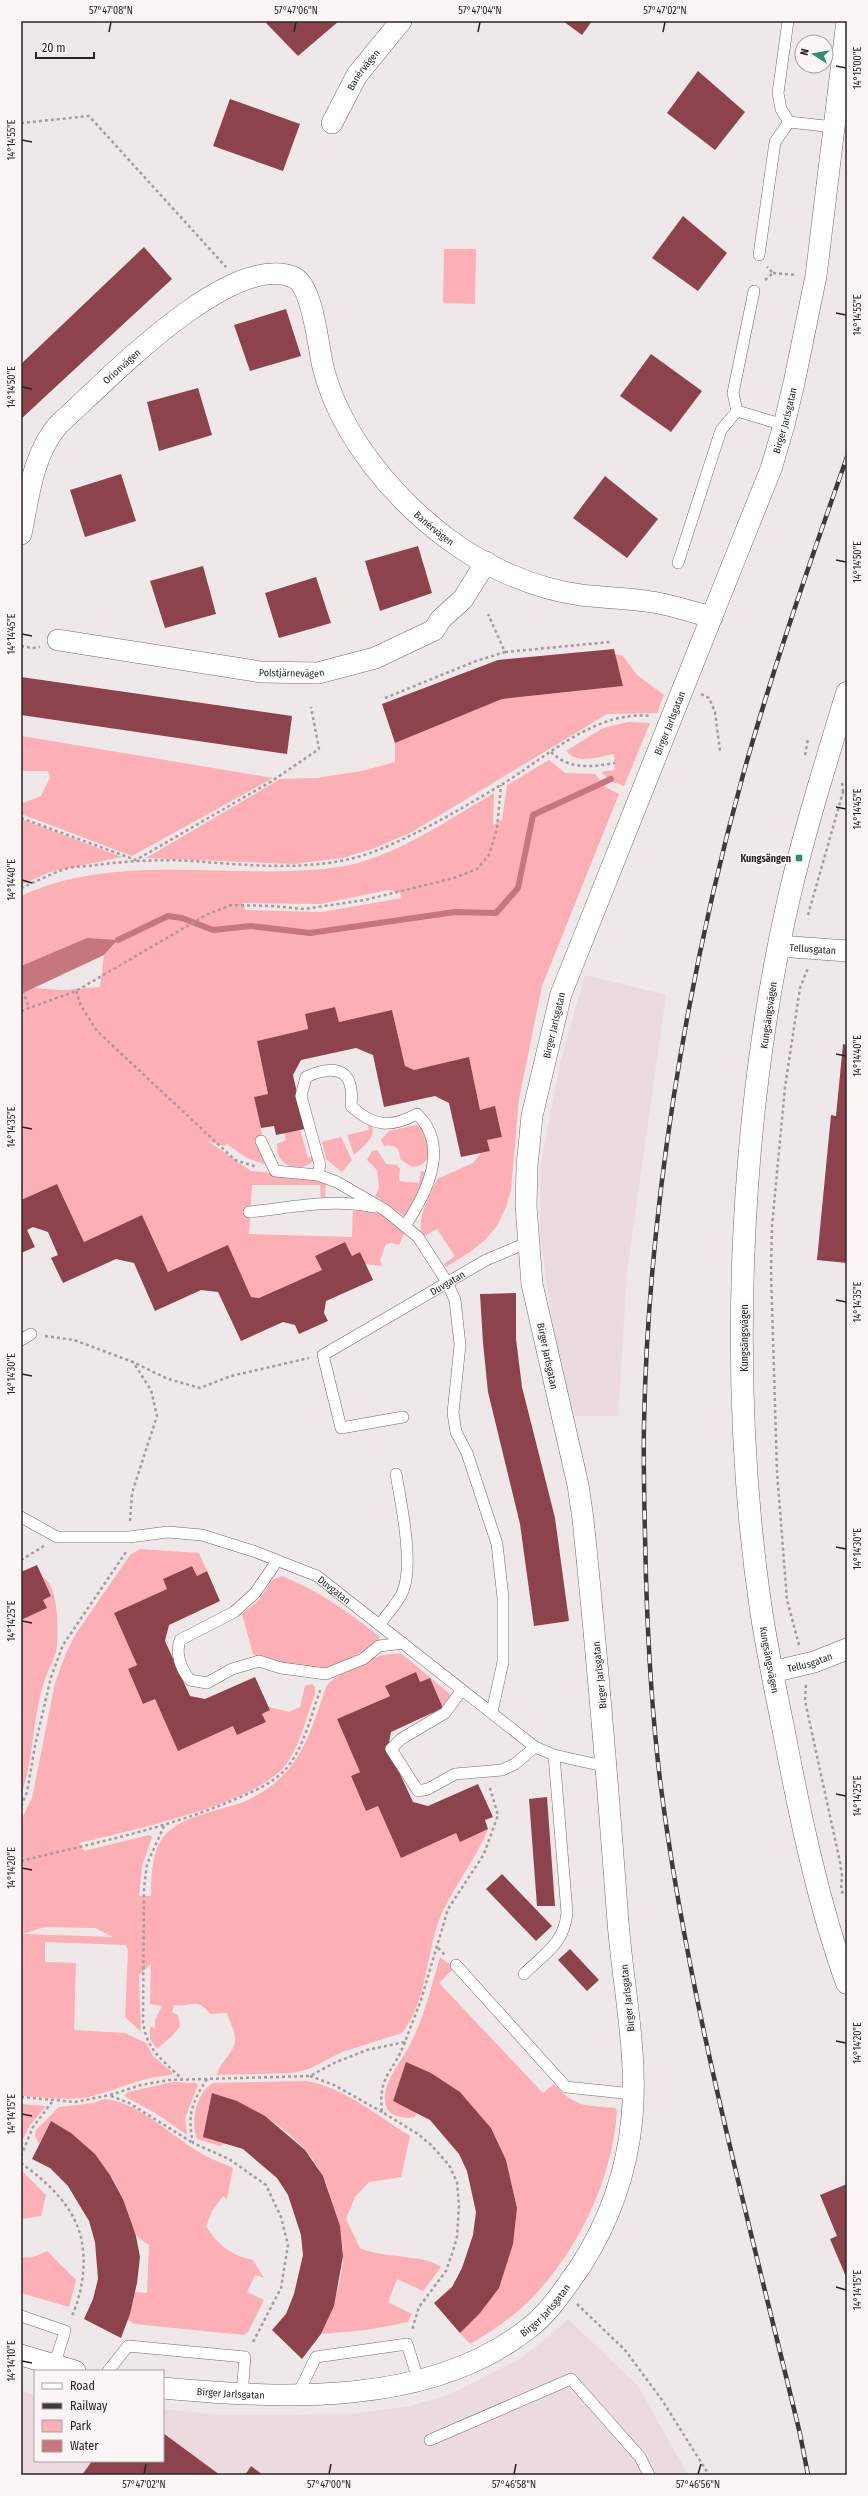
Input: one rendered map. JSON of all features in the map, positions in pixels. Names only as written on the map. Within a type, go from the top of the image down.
[{"type":"street","name":"Banérvägen","points":[[332,123],[357,75],[401,21]]},
{"type":"street","name":"Birger Jarlsgatan","points":[[164,2388],[242,2395],[298,2394],[369,2390],[419,2382],[484,2359],[573,2297],[588,2253],[622,2177],[632,2118],[632,2046],[619,1926],[608,1767],[583,1519],[578,1485],[532,1284],[529,1242],[527,1166],[532,1116],[561,994],[712,617],[770,469],[784,425],[816,276],[847,21]]},
{"type":"street","name":"Orionvägen","points":[[22,534],[37,462],[48,437],[58,425],[171,323],[206,297],[238,281],[282,274],[296,278]]},
{"type":"street","name":"Banérvägen","points":[[296,278],[306,289],[324,370],[335,404],[374,466],[395,492],[421,518],[450,540],[509,574],[572,593],[653,602],[712,617]]},
{"type":"street","name":"Polstjärnevägen","points":[[58,640],[261,672],[318,673],[375,658],[434,630],[441,619],[463,599],[476,581],[486,562]]},
{"type":"street","name":"Kungsängsvägen","points":[[847,693],[799,858],[779,946],[755,1115],[745,1247],[743,1340],[749,1500],[761,1609],[792,1779],[813,1865],[847,1983]]},
{"type":"street","name":"Tellusgatan","points":[[779,946],[847,951]]},
{"type":"street","name":"Tellusgatan","points":[[772,1672],[805,1665],[847,1649]]},
{"type":"street","points":[[21,2355],[71,2370]]},
{"type":"lane","points":[[788,21],[778,93],[781,109],[789,122]]},
{"type":"lane","points":[[789,122],[834,127]]},
{"type":"lane","points":[[759,255],[774,142],[789,122]]},
{"type":"lane","points":[[738,411],[733,393],[754,290]]},
{"type":"lane","points":[[738,411],[784,425]]},
{"type":"lane","points":[[678,563],[721,430],[738,411]]},
{"type":"lane","points":[[318,1175],[320,1165],[301,1096],[306,1077],[332,1070],[342,1071],[349,1078],[352,1094],[351,1106],[365,1119],[381,1123],[404,1121],[418,1114],[425,1121],[430,1133],[435,1161],[421,1202],[405,1226]]},
{"type":"lane","points":[[261,1141],[275,1171],[318,1175],[337,1182],[385,1210],[405,1226],[418,1237],[447,1282],[455,1300],[460,1345],[453,1413],[456,1432],[467,1453],[497,1544],[503,1598],[503,1662],[492,1712]]},
{"type":"lane","points":[[249,1212],[329,1203],[355,1203],[385,1210]]},
{"type":"lane","name":"Duvgatan","points":[[323,1355],[486,1260],[529,1242]]},
{"type":"lane","points":[[323,1355],[341,1428],[403,1417]]},
{"type":"lane","points":[[380,1624],[397,1603],[407,1578],[405,1541],[396,1474]]},
{"type":"lane","name":"Duvgatan","points":[[21,1517],[58,1537],[129,1537],[168,1532],[202,1535],[256,1552],[316,1576],[380,1624],[461,1691],[492,1712],[535,1747],[554,1755],[608,1767]]},
{"type":"lane","points":[[277,1561],[255,1593],[234,1612],[180,1640],[177,1648],[183,1671],[190,1680],[207,1683],[232,1669],[259,1661],[281,1668],[326,1674],[363,1658],[379,1646],[403,1643]]},
{"type":"lane","points":[[461,1691],[445,1713],[401,1739],[391,1749],[418,1791],[428,1789],[455,1774],[489,1773],[516,1764],[535,1747]]},
{"type":"lane","points":[[524,1974],[561,1938],[565,1928],[567,1913],[554,1755]]},
{"type":"lane","points":[[456,1965],[566,2087],[633,2094]]},
{"type":"lane","points":[[21,2316],[65,2331],[54,2366]]},
{"type":"lane","points":[[298,2394],[316,2357],[407,2344],[419,2382]]},
{"type":"lane","points":[[109,2370],[128,2346],[245,2357],[242,2395]]},
{"type":"lane","points":[[430,2440],[571,2379],[640,2457],[648,2475]]},
{"type":"path","points":[[21,123],[89,116],[238,281]]},
{"type":"path","points":[[754,290],[772,273],[759,255]]},
{"type":"path","points":[[488,614],[505,652]]},
{"type":"path","points":[[385,698],[476,661],[505,652],[610,642]]},
{"type":"path","points":[[136,860],[272,781],[319,749],[311,707]]},
{"type":"path","points":[[715,712],[720,752]]},
{"type":"path","points":[[21,888],[65,869],[136,860],[191,861],[248,866],[298,865],[335,860],[372,852],[421,830],[502,784],[551,752],[607,720],[635,714],[657,717]]},
{"type":"path","points":[[551,752],[557,758],[573,766],[593,767],[614,763]]},
{"type":"path","points":[[21,1011],[76,991],[143,950],[181,931],[206,915],[231,905],[272,906],[304,909],[365,900],[454,878],[478,869],[489,855],[497,829],[502,784]]},
{"type":"path","points":[[847,791],[843,792],[833,823],[807,921],[814,938],[813,948],[808,968],[800,988],[785,1087],[772,1226],[771,1278],[777,1472],[787,1600],[805,1665],[805,1701],[840,1862],[842,1876],[841,1894],[847,1889]]},
{"type":"path","points":[[21,818],[136,860]]},
{"type":"path","points":[[21,986],[26,996],[29,1008]]},
{"type":"path","points":[[76,991],[81,1006],[97,1031],[140,1068],[203,1131],[235,1160],[275,1171]]},
{"type":"path","points":[[26,1337],[74,1340],[133,1362],[168,1379],[200,1388],[231,1376],[323,1355]]},
{"type":"path","points":[[21,1806],[27,1792],[35,1746],[51,1677],[63,1645],[126,1553],[129,1537],[132,1492],[157,1416],[151,1390],[133,1362]]},
{"type":"path","points":[[21,1560],[34,1552]]},
{"type":"path","points":[[21,1862],[164,1826],[237,1799],[266,1784],[284,1771],[294,1758],[326,1674]]},
{"type":"path","points":[[382,2112],[380,2094],[383,2079],[398,2059],[421,2000],[448,1910],[484,1854],[498,1815],[490,1791],[489,1773]]},
{"type":"path","points":[[164,1826],[147,1864],[144,1888],[143,2022],[146,2039],[151,2050],[182,2079]]},
{"type":"path","points":[[310,2076],[334,2063],[367,2050],[404,2042]]},
{"type":"path","points":[[21,2097],[52,2102],[75,2102],[110,2095],[141,2084],[182,2079],[310,2076],[334,2085],[418,2134],[432,2145],[448,2165],[457,2182],[459,2205],[457,2236],[446,2271],[419,2307],[407,2344]]},
{"type":"path","points":[[193,2143],[190,2126],[194,2100],[207,2079]]},
{"type":"path","points":[[110,2095],[130,2103],[193,2143],[229,2159],[266,2185],[281,2217],[288,2245],[281,2288],[245,2357]]},
{"type":"path","points":[[21,2156],[33,2127],[52,2102]]},
{"type":"path","points":[[21,2163],[50,2186],[76,2223],[84,2276],[78,2303],[65,2331]]},
{"type":"path","points":[[573,2297],[624,2350],[662,2400],[710,2475]]},
{"type":"shaded area","points":[[585,975],[666,995],[627,1272],[618,1416],[574,1416],[556,1349],[540,1234],[540,1169],[560,1064]]},
{"type":"shaded area","points":[[568,2319],[638,2386],[688,2475],[21,2475],[21,2390],[34,2395],[34,2462],[164,2462],[164,2409],[218,2415],[352,2414],[410,2406],[449,2395],[518,2360],[547,2338]]},
{"type":"green space","points":[[444,249],[476,249],[475,304],[443,303]]},
{"type":"green space","points":[[615,654],[623,656],[637,675],[664,695],[657,713],[607,714],[412,832],[375,848],[343,858],[293,864],[146,858],[280,779],[316,778],[362,771],[395,762],[395,743],[502,699],[623,686]]},
{"type":"green space","points":[[628,722],[650,723],[624,786],[610,781],[601,772],[615,770],[614,754],[582,759],[576,758],[566,751],[603,728]]},
{"type":"green space","points":[[21,736],[273,778],[132,856],[21,814],[21,804],[41,796],[50,778],[48,771],[21,771]]},
{"type":"green space","points":[[549,760],[565,773],[595,774],[607,788],[619,794],[542,986],[519,1099],[511,1190],[506,1207],[497,1226],[485,1240],[470,1252],[446,1267],[444,1264],[455,1256],[437,1229],[423,1237],[421,1223],[424,1208],[437,1179],[473,1163],[481,1153],[490,1151],[487,1140],[502,1137],[495,1107],[480,1110],[469,1058],[414,1070],[405,1066],[392,1010],[339,1022],[335,1007],[305,1014],[308,1029],[257,1041],[268,1094],[254,1097],[268,1161],[264,1164],[247,1158],[227,1144],[224,1146],[208,1141],[251,1171],[322,1178],[326,1181],[325,1199],[321,1199],[320,1185],[252,1185],[249,1234],[352,1237],[353,1209],[375,1212],[389,1217],[400,1227],[404,1234],[399,1245],[391,1243],[386,1244],[380,1260],[382,1266],[365,1264],[360,1252],[352,1256],[345,1242],[315,1256],[322,1270],[259,1298],[251,1297],[228,1246],[168,1272],[142,1215],[84,1242],[57,1184],[21,1200],[21,994],[33,988],[62,990],[100,987],[104,955],[118,941],[87,938],[21,966],[21,896],[59,882],[98,874],[178,870],[299,871],[339,867],[359,863],[379,856],[419,837],[494,793],[493,825],[502,820],[507,785]],"holes":[[[388,890],[399,892],[402,898],[322,912],[246,910],[243,903],[321,904]]]},
{"type":"green space","points":[[21,819],[122,857],[50,872],[21,885]]},
{"type":"green space","points":[[367,1123],[372,1126],[372,1135],[368,1142],[354,1155],[347,1135],[369,1130]]},
{"type":"green space","points":[[416,1125],[424,1128],[431,1154],[423,1163],[412,1167],[400,1159],[399,1152],[394,1146],[384,1146],[381,1140],[389,1131]]},
{"type":"green space","points":[[300,1130],[308,1158],[315,1155],[314,1159],[310,1163],[305,1166],[298,1167],[286,1164],[281,1159],[278,1153],[277,1144],[286,1140],[284,1133]]},
{"type":"green space","points":[[341,1137],[352,1160],[342,1172],[326,1159],[322,1142]]},
{"type":"green space","points":[[377,1150],[386,1164],[397,1165],[400,1169],[399,1181],[419,1183],[421,1171],[425,1172],[427,1176],[407,1218],[375,1196],[379,1188],[377,1170],[367,1160],[372,1151]]},
{"type":"green space","points":[[140,1549],[199,1553],[207,1571],[197,1576],[192,1566],[163,1579],[167,1589],[114,1613],[137,1665],[128,1669],[143,1704],[155,1699],[178,1750],[233,1726],[237,1735],[266,1722],[262,1714],[270,1710],[269,1707],[289,1712],[300,1707],[305,1686],[312,1684],[315,1687],[315,1694],[302,1732],[290,1759],[284,1767],[267,1781],[245,1794],[188,1815],[79,1843],[84,1851],[149,1835],[152,1837],[142,1866],[139,1896],[151,1896],[152,1872],[155,1855],[157,1848],[165,1835],[182,1822],[246,1801],[272,1785],[288,1770],[303,1748],[314,1723],[327,1685],[352,1667],[383,1655],[402,1654],[451,1695],[452,1699],[443,1708],[430,1678],[337,1719],[360,1772],[351,1776],[366,1811],[378,1806],[456,1833],[460,1841],[488,1829],[483,1841],[443,1911],[434,1937],[421,1994],[410,2021],[402,2033],[342,2052],[309,2069],[292,2073],[217,2075],[221,2065],[231,2051],[235,2042],[234,2031],[227,2013],[210,2014],[201,2005],[197,2004],[180,2006],[174,2005],[172,2012],[178,2015],[180,2026],[172,2036],[157,2049],[150,2039],[150,2026],[155,2028],[155,2020],[162,2006],[150,2004],[151,1964],[139,1975],[141,2032],[125,2017],[128,1951],[126,1945],[45,1942],[45,1962],[76,1963],[74,2030],[125,2033],[146,2043],[153,2056],[173,2073],[171,2075],[138,2081],[88,2097],[63,2099],[21,2096],[21,1820],[32,1798],[55,1683],[66,1653],[75,1635],[130,1555]],"holes":[[[45,1927],[95,1928],[113,1937],[22,1934]]]},
{"type":"green space","points":[[282,1576],[308,1588],[333,1603],[379,1636],[380,1641],[348,1660],[320,1670],[304,1669],[257,1657],[253,1654],[242,1614],[259,1600],[272,1580]]},
{"type":"green space","points":[[42,1577],[48,1581],[52,1588],[54,1597],[57,1618],[57,1645],[40,1696],[28,1768],[21,1795],[21,1620],[46,1608],[43,1600],[51,1595]]},
{"type":"green space","points":[[440,1957],[454,1968],[439,1983],[543,2093],[554,2084],[568,2097],[581,2104],[615,2108],[617,2111],[614,2137],[600,2188],[578,2236],[548,2279],[524,2306],[502,2323],[470,2344],[460,2333],[517,2208],[506,2160],[491,2128],[460,2092],[431,2073],[406,2063],[393,2101],[417,2112],[415,2117],[407,2118],[394,2115],[388,2110],[385,2099],[385,2091],[391,2077],[418,2028]]},
{"type":"green space","points":[[306,2081],[334,2089],[361,2104],[410,2136],[401,2177],[369,2182],[355,2197],[346,2219],[360,2248],[381,2254],[425,2260],[441,2267],[423,2291],[397,2279],[388,2302],[412,2314],[408,2322],[367,2330],[321,2334],[333,2306],[341,2277],[343,2250],[339,2224],[329,2191],[325,2180],[314,2162],[304,2148],[291,2135],[276,2124],[261,2114],[212,2093],[227,2143],[220,2146],[197,2139],[194,2124],[196,2108],[202,2094],[213,2083]]},
{"type":"green space","points":[[173,2082],[196,2083],[198,2085],[185,2118],[187,2135],[157,2114],[124,2096],[128,2092]]},
{"type":"green space","points":[[105,2099],[128,2105],[140,2111],[198,2152],[233,2168],[227,2199],[223,2196],[212,2211],[206,2226],[215,2239],[225,2248],[245,2258],[253,2260],[264,2278],[255,2275],[247,2292],[264,2300],[248,2332],[244,2335],[134,2324],[128,2320],[135,2292],[147,2293],[149,2245],[136,2235],[129,2221],[123,2198],[110,2174],[84,2145],[63,2128],[51,2121],[39,2144],[35,2136],[36,2130],[59,2107],[93,2103]]},
{"type":"green space","points":[[21,2104],[46,2106],[30,2125],[21,2143]]},
{"type":"green space","points":[[21,2170],[46,2195],[41,2216],[21,2219]]},
{"type":"green space","points":[[47,2251],[76,2280],[69,2307],[21,2293],[21,2257],[32,2257]]},
{"type":"water","points":[[87,938],[118,940],[104,955],[21,994],[21,966]]},
{"type":"building","points":[[269,21],[339,21],[298,56],[266,23]]},
{"type":"building","points":[[563,21],[592,21],[582,35]]},
{"type":"building","points":[[698,71],[745,112],[715,150],[667,113]]},
{"type":"building","points":[[230,99],[300,124],[283,171],[213,146]]},
{"type":"building","points":[[683,216],[727,253],[698,291],[652,258]]},
{"type":"building","points":[[144,247],[172,279],[21,419],[21,364]]},
{"type":"building","points":[[286,309],[301,356],[250,371],[234,325]]},
{"type":"building","points":[[651,354],[702,391],[671,432],[620,396]]},
{"type":"building","points":[[198,388],[212,435],[159,451],[147,402]]},
{"type":"building","points":[[121,474],[136,521],[85,537],[70,490]]},
{"type":"building","points":[[605,476],[658,519],[627,558],[573,518]]},
{"type":"building","points":[[418,546],[432,593],[380,611],[365,561]]},
{"type":"building","points":[[203,566],[216,614],[165,628],[150,581]]},
{"type":"building","points":[[316,577],[331,623],[279,638],[265,593]]},
{"type":"building","points":[[614,649],[623,686],[502,699],[395,743],[382,704],[498,660]]},
{"type":"building","points":[[21,677],[292,716],[287,754],[21,715]]},
{"type":"building","points":[[335,1007],[339,1022],[392,1010],[405,1066],[414,1070],[469,1057],[480,1110],[495,1106],[502,1137],[487,1140],[490,1151],[461,1157],[449,1103],[435,1096],[384,1107],[373,1055],[356,1048],[301,1060],[293,1075],[305,1129],[276,1135],[274,1126],[261,1128],[254,1097],[268,1094],[257,1041],[308,1029],[305,1014]]},
{"type":"building","points":[[843,1044],[847,1045],[847,1263],[817,1260],[831,1115],[836,1116]]},
{"type":"building","points":[[57,1184],[84,1242],[142,1215],[168,1272],[228,1245],[251,1297],[259,1298],[322,1270],[315,1256],[345,1242],[352,1256],[360,1252],[373,1280],[326,1301],[324,1313],[328,1321],[299,1334],[295,1325],[283,1322],[241,1341],[218,1292],[201,1290],[155,1311],[134,1263],[116,1259],[63,1283],[51,1258],[58,1255],[48,1232],[33,1227],[27,1230],[35,1247],[21,1253],[21,1200]]},
{"type":"building","points":[[516,1293],[516,1339],[522,1387],[555,1518],[569,1621],[534,1626],[520,1524],[488,1392],[480,1294]]},
{"type":"building","points":[[37,1565],[51,1596],[43,1600],[47,1608],[21,1620],[21,1572]]},
{"type":"building","points":[[192,1566],[197,1576],[207,1571],[220,1601],[169,1625],[165,1641],[190,1696],[205,1699],[255,1677],[270,1710],[262,1714],[266,1722],[237,1735],[233,1726],[178,1751],[155,1699],[143,1704],[128,1669],[137,1665],[114,1613],[167,1589],[163,1579]]},
{"type":"building","points":[[416,1672],[420,1682],[430,1678],[443,1708],[391,1732],[388,1748],[413,1802],[428,1806],[478,1784],[493,1817],[485,1820],[488,1829],[460,1842],[456,1833],[401,1858],[378,1806],[366,1811],[351,1776],[360,1772],[337,1719],[390,1696],[385,1686]]},
{"type":"building","points":[[547,1797],[555,1906],[537,1906],[529,1799]]},
{"type":"building","points":[[502,1874],[552,1926],[536,1941],[486,1889]]},
{"type":"building","points":[[570,1949],[599,1980],[587,1991],[558,1960]]},
{"type":"building","points":[[406,2062],[431,2073],[460,2092],[491,2128],[506,2160],[517,2208],[513,2244],[499,2288],[480,2313],[460,2333],[434,2303],[452,2287],[462,2268],[473,2235],[476,2212],[467,2171],[459,2154],[430,2120],[393,2101]]},
{"type":"building","points":[[212,2093],[237,2101],[265,2116],[305,2150],[323,2176],[340,2226],[343,2256],[334,2306],[321,2334],[302,2359],[272,2330],[286,2314],[294,2294],[303,2255],[301,2235],[288,2195],[277,2178],[243,2149],[203,2137]]},
{"type":"building","points":[[51,2121],[71,2133],[95,2154],[110,2175],[123,2199],[136,2236],[140,2257],[137,2283],[130,2314],[121,2338],[84,2319],[93,2299],[98,2279],[95,2242],[89,2221],[68,2186],[50,2168],[32,2159]]},
{"type":"building","points":[[847,2184],[847,2279],[830,2239],[837,2236],[820,2195]]},
{"type":"building","points":[[164,2434],[220,2475],[82,2475],[91,2462],[164,2462]]},
{"type":"building","points":[[251,2466],[263,2475],[245,2475]]},
{"type":"waterway","points":[[118,940],[168,916],[182,918],[213,930],[251,926],[310,933],[455,912],[496,913],[518,888],[533,815],[611,779]]},
{"type":"railway","points":[[808,2475],[800,2434],[721,2108],[686,1945],[672,1863],[660,1780],[651,1679],[646,1578],[644,1425],[647,1344],[653,1263],[662,1180],[674,1097],[704,934],[743,775],[792,615],[847,457]]},
{"type":"place","name":"Kungsängen","points":[[799,858]]}]
